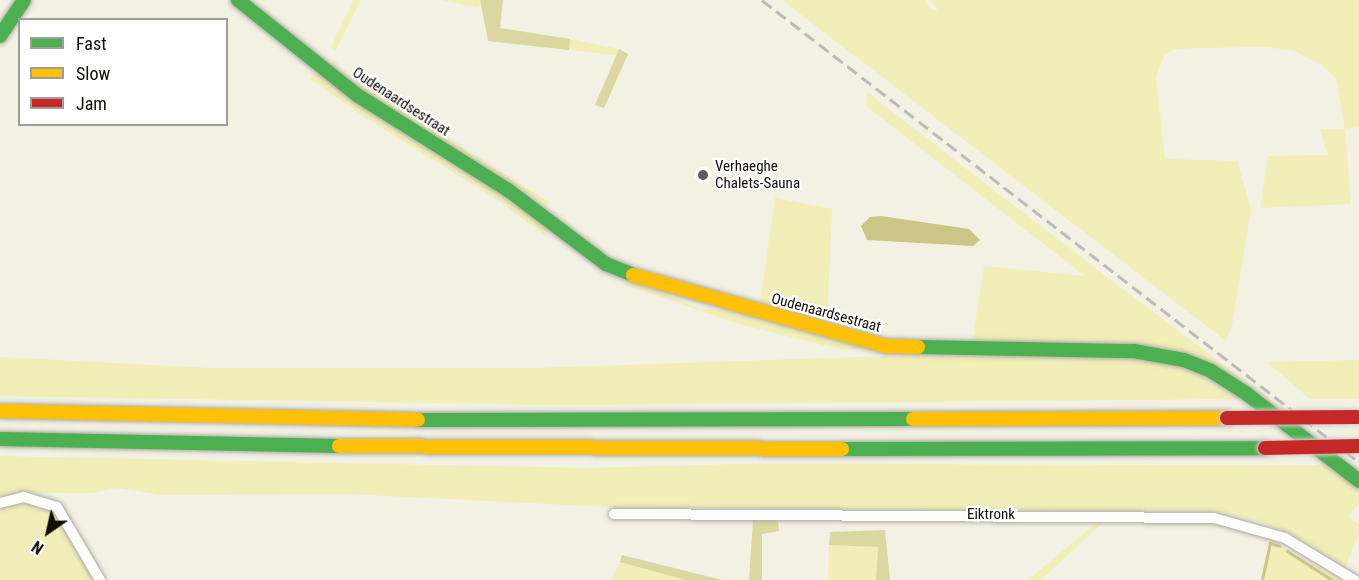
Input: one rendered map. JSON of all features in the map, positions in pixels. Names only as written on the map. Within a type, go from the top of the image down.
[{"type":"main road","points":[[0,36],[24,0]]},
{"type":"main road","name":"Oudenaardsestraat","points":[[238,0],[315,64],[393,119],[508,190],[606,264],[629,274],[886,346],[1134,351],[1184,360],[1211,371],[1247,394],[1359,481]]},
{"type":"main road","points":[[0,411],[465,421],[1358,417]]},
{"type":"main road","points":[[0,439],[462,449],[1359,446]]},
{"type":"street","points":[[0,503],[24,498],[57,507],[99,580]]},
{"type":"street","name":"Eiktronk","points":[[614,514],[1214,518],[1285,538],[1354,580]]},
{"type":"shaded area","points":[[354,0],[361,0],[336,50],[331,47]]},
{"type":"shaded area","points":[[442,0],[480,0],[479,7]]},
{"type":"shaded area","points":[[480,0],[503,0],[500,28],[570,39],[569,50],[488,41]]},
{"type":"shaded area","points":[[782,0],[925,0],[929,8],[939,12],[930,0],[1359,0],[1359,127],[1345,129],[1336,79],[1323,66],[1295,51],[1267,47],[1192,48],[1172,50],[1164,55],[1156,77],[1165,159],[1237,161],[1251,209],[1232,326],[1226,341]]},
{"type":"shaded area","points":[[570,39],[619,49],[616,55],[569,50]]},
{"type":"shaded area","points":[[619,49],[628,54],[604,108],[595,105]]},
{"type":"shaded area","points":[[334,59],[340,69],[549,202],[547,207],[393,114],[331,66]]},
{"type":"shaded area","points":[[312,73],[323,76],[396,129],[538,218],[547,229],[546,236],[496,199],[366,118],[310,79]]},
{"type":"shaded area","points":[[868,93],[1267,398],[1202,362],[972,344],[984,266],[1085,276],[866,106]]},
{"type":"shaded area","points":[[1320,129],[1345,129],[1351,204],[1260,208],[1268,156],[1328,155]]},
{"type":"shaded area","points":[[775,198],[832,209],[827,323],[760,303]]},
{"type":"shaded area","points":[[881,216],[969,229],[980,240],[973,246],[867,240],[861,226],[870,217]]},
{"type":"shaded area","points":[[628,280],[702,309],[736,311],[871,348],[843,350],[735,323],[623,284]]},
{"type":"shaded area","points":[[887,356],[1136,357],[1180,365],[1241,399],[556,405],[0,396],[0,357],[209,368],[535,368]]},
{"type":"shaded area","points":[[1359,360],[1359,399],[1310,399],[1267,362]]},
{"type":"shaded area","points":[[0,456],[588,468],[739,464],[1328,465],[1359,490],[1359,503],[1348,517],[1359,524],[1359,534],[1345,568],[1274,526],[1222,512],[631,508],[346,494],[161,495],[118,488],[91,493],[17,493],[15,497],[0,500]]},
{"type":"shaded area","points":[[37,502],[58,515],[95,580],[0,580],[0,507]]},
{"type":"shaded area","points":[[1102,518],[1108,518],[1051,571],[1039,580],[1028,580]]},
{"type":"shaded area","points":[[753,520],[778,520],[779,531],[762,534],[762,580],[749,580]]},
{"type":"shaded area","points":[[885,530],[890,580],[876,580],[878,547],[829,545],[830,532]]},
{"type":"shaded area","points":[[1271,538],[1287,551],[1342,580],[1261,580]]},
{"type":"shaded area","points":[[829,545],[878,547],[876,580],[828,580]]},
{"type":"shaded area","points":[[622,555],[722,580],[685,580],[620,562]]},
{"type":"shaded area","points":[[620,562],[685,580],[611,580]]},
{"type":"waterway","points":[[1262,580],[1270,543],[1280,546]]},
{"type":"waterway","points":[[1287,551],[1332,580]]},
{"type":"railway","points":[[762,0],[1359,462]]},
{"type":"traffic: fast","points":[[0,36],[24,0]]},
{"type":"traffic: fast","points":[[238,0],[357,95],[508,190],[606,264],[633,275]]},
{"type":"traffic: fast","points":[[918,347],[1134,351],[1184,360],[1211,371],[1247,394],[1359,481]]},
{"type":"traffic: fast","points":[[418,420],[913,419]]},
{"type":"traffic: fast","points":[[0,439],[339,446]]},
{"type":"traffic: fast","points":[[842,449],[1265,448]]},
{"type":"traffic: slow","points":[[633,275],[886,346],[918,347]]},
{"type":"traffic: slow","points":[[0,411],[418,420]]},
{"type":"traffic: slow","points":[[913,419],[1227,418]]},
{"type":"traffic: slow","points":[[339,446],[842,449]]},
{"type":"traffic: jam","points":[[1227,418],[1357,417]]},
{"type":"traffic: jam","points":[[1265,448],[1359,446]]},
{"type":"place","name":"Verhaeghe Chalets-Sauna","points":[[703,175]]}]
